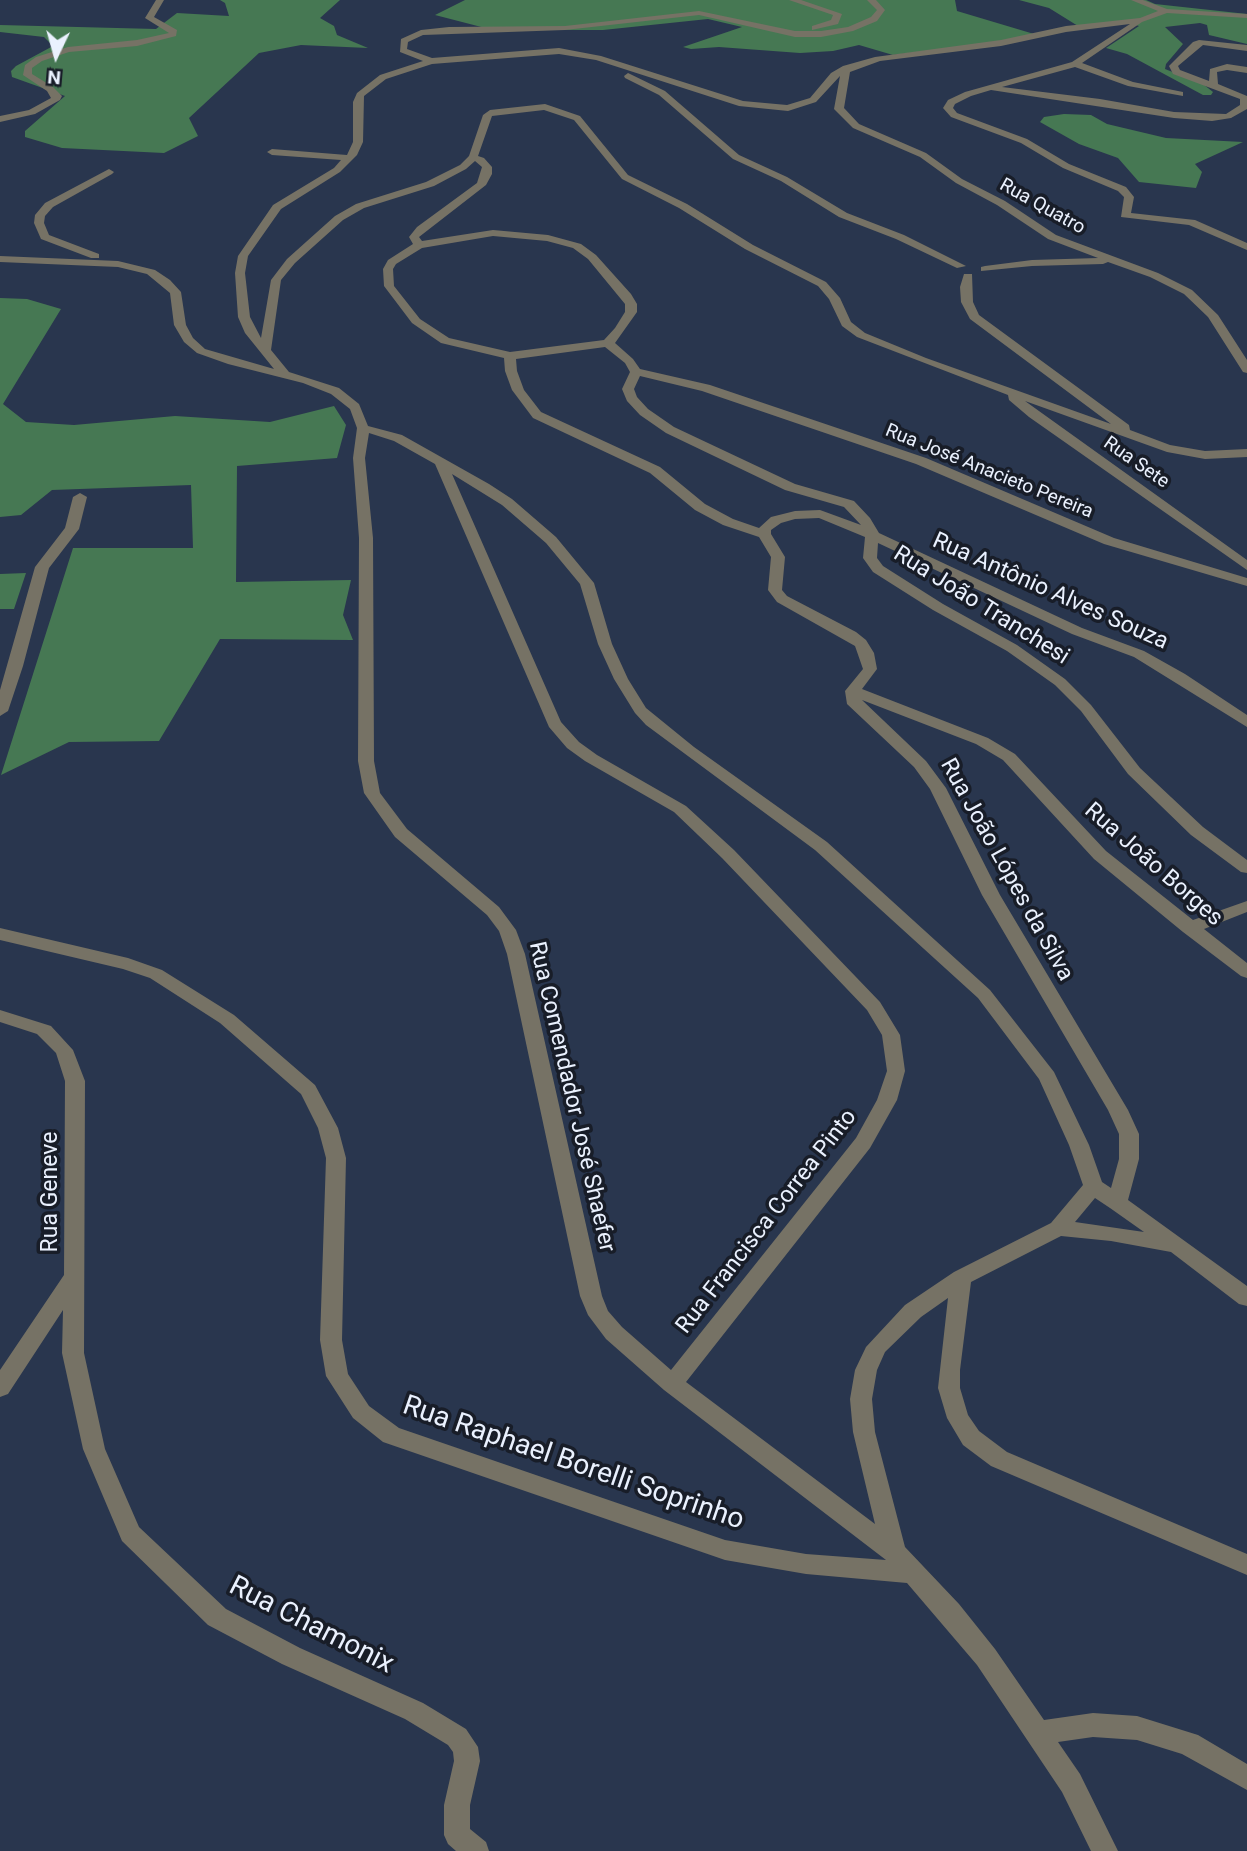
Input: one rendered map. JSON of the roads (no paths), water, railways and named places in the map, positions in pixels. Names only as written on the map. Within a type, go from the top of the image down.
[{"type":"street","points":[[0,119],[32,112],[52,103],[57,96],[27,75],[26,71],[31,63],[68,50],[137,43],[170,36],[174,32],[149,18],[160,0]]},
{"type":"street","points":[[793,0],[838,14],[835,22],[795,34]]},
{"type":"street","points":[[431,61],[403,50],[404,41],[415,35],[449,30],[590,26],[699,13],[795,34],[835,32],[868,22],[880,14],[881,10],[871,0]]},
{"type":"street","points":[[1135,0],[1166,11],[1247,16]]},
{"type":"street","points":[[1166,11],[1142,20],[1075,64],[987,88],[951,102],[948,104],[950,112],[1024,141],[1066,166],[1122,189],[1129,197],[1125,215],[1191,222],[1247,247]]},
{"type":"street","points":[[284,373],[253,339],[244,317],[240,273],[243,256],[277,207],[337,170],[350,158],[358,142],[360,95],[383,77],[431,61],[559,51],[598,58],[743,104],[770,108],[807,104],[820,94],[834,75],[846,68],[878,59],[1001,43],[1066,29],[1142,20]]},
{"type":"street","points":[[987,88],[1100,102],[1193,118],[1228,116],[1245,106],[1240,96],[1187,77],[1176,72],[1173,66],[1196,44],[1217,42],[1247,48]]},
{"type":"street","points":[[598,58],[615,70],[662,93],[736,157],[797,186],[835,212],[900,237],[965,271]]},
{"type":"street","points":[[1075,64],[1132,84],[1180,94]]},
{"type":"street","points":[[1214,85],[1211,74],[1220,67],[1247,70]]},
{"type":"street","name":"Rua Quatro","points":[[846,68],[838,103],[842,114],[849,120],[923,155],[959,181],[1001,203],[1052,237],[1154,275],[1196,298],[1212,315],[1247,369]]},
{"type":"street","points":[[265,350],[276,280],[291,261],[351,210],[450,176],[473,157],[488,115],[531,107],[566,113],[589,129],[625,177],[683,206],[749,247],[822,284],[834,298],[846,324],[861,335],[1005,390],[1190,453],[1247,453]]},
{"type":"street","points":[[272,152],[350,158]]},
{"type":"street","points":[[419,245],[414,237],[421,229],[481,185],[487,174],[487,167],[481,160],[473,157]]},
{"type":"street","points":[[109,172],[48,205],[43,210],[39,223],[41,232],[52,242],[118,264],[143,269],[166,282],[175,292],[180,325],[188,340],[201,351],[232,362],[284,373],[335,391],[355,407],[363,428],[398,438],[507,502],[569,560],[587,583],[605,644],[621,679],[651,722],[821,846],[984,994],[1047,1077],[1079,1145],[1093,1186],[1225,1279],[1247,1298]]},
{"type":"street","points":[[493,233],[548,238],[577,246],[592,257],[627,296],[631,312],[608,343],[510,356],[445,341],[416,321],[389,286],[388,269],[400,255],[419,245],[461,236],[493,233]]},
{"type":"street","points":[[1031,263],[1050,256],[1055,251],[1052,237]]},
{"type":"street","points":[[0,259],[118,264]]},
{"type":"street","points":[[965,271],[974,265],[985,269],[1031,263],[1109,260]]},
{"type":"street","points":[[965,271],[966,294],[974,317],[1120,423],[1128,434]]},
{"type":"street","points":[[608,343],[629,361],[636,372]]},
{"type":"street","points":[[510,356],[511,371],[518,390],[537,415],[655,470],[700,507],[728,522],[764,534],[778,557],[775,590],[782,599],[851,635],[867,653],[870,669],[853,691]]},
{"type":"street","name":"Rua João Tranchesi","points":[[636,372],[628,389],[635,404],[670,430],[790,487],[849,504],[865,521],[873,538],[870,558],[878,569],[938,607],[1012,648],[1060,682],[1086,708],[1134,771],[1151,788],[1197,831],[1247,868]]},
{"type":"street","name":"Rua José Anacieto Pereira","points":[[636,372],[718,392],[921,461],[1119,545],[1247,582]]},
{"type":"street","name":"Rua Sete","points":[[1005,390],[1033,414],[1247,566]]},
{"type":"street","name":"Rua Comendador José Shaefer","points":[[363,428],[359,458],[366,538],[366,761],[372,793],[401,833],[493,911],[507,930],[516,954],[591,1296],[599,1315],[614,1333],[672,1384],[894,1552],[914,1573],[986,1657],[1039,1733],[1071,1783],[1105,1851]]},
{"type":"street","name":"Rua Francisca Correa Pinto","points":[[441,464],[554,724],[573,745],[680,809],[719,845],[874,1006],[891,1035],[896,1071],[887,1100],[863,1143],[672,1384]]},
{"type":"street","points":[[0,711],[16,666],[42,567],[72,529],[80,497]]},
{"type":"street","name":"Rua Antônio Alves Souza","points":[[764,534],[770,524],[786,516],[827,516],[1077,631],[1139,654],[1180,677],[1247,722]]},
{"type":"street","name":"Rua João Borges","points":[[853,691],[982,741],[1009,757],[1100,855],[1247,972]]},
{"type":"street","name":"Rua João Lópes da Silva","points":[[853,691],[860,710],[920,764],[938,788],[991,895],[1118,1110],[1129,1135],[1129,1159],[1117,1203]]},
{"type":"street","points":[[1189,928],[1247,906]]},
{"type":"street","name":"Rua Raphael Borelli Soprinho","points":[[0,934],[128,964],[156,974],[228,1019],[308,1090],[328,1128],[336,1158],[331,1340],[337,1376],[361,1412],[391,1435],[725,1550],[806,1564],[914,1573]]},
{"type":"street","name":"Rua Geneve","points":[[0,1016],[44,1030],[64,1050],[75,1081],[75,1276],[0,1388]]},
{"type":"street","points":[[894,1552],[864,1433],[861,1399],[866,1370],[877,1347],[913,1311],[961,1278],[1058,1228],[1093,1186]]},
{"type":"street","points":[[1058,1228],[1149,1240],[1184,1251]]},
{"type":"street","name":"Rua Chamonix","points":[[75,1276],[72,1353],[93,1449],[130,1534],[217,1617],[291,1656],[414,1711],[457,1737],[465,1747],[467,1761],[457,1805],[457,1835],[476,1851]]},
{"type":"street","points":[[961,1278],[949,1388],[958,1418],[971,1437],[999,1459],[1247,1565]]},
{"type":"street","points":[[1039,1733],[1093,1725],[1137,1728],[1189,1744],[1247,1778]]}]
